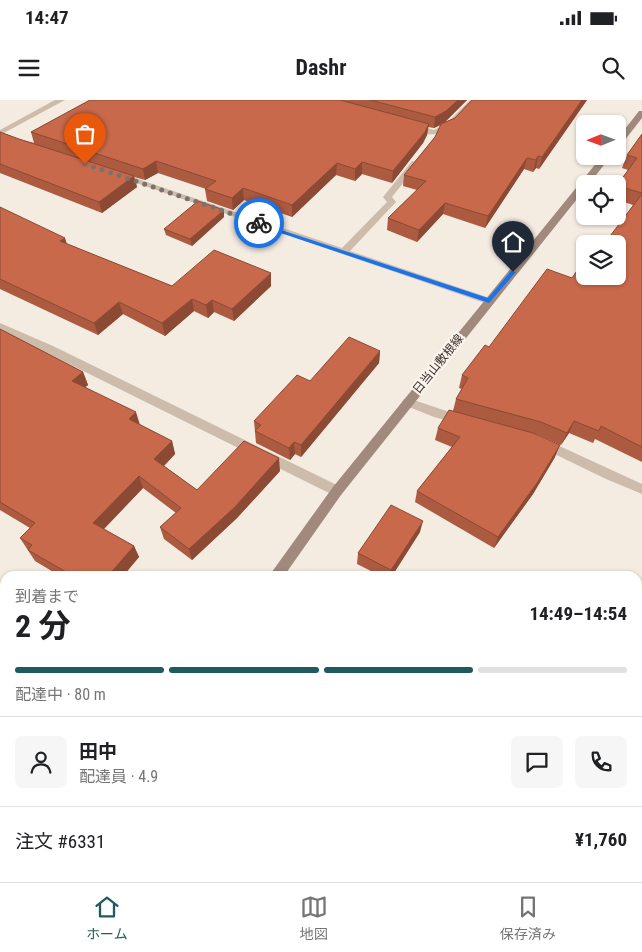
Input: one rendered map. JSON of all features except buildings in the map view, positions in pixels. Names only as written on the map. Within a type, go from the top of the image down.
[{"type":"main road","points":[[626,133],[642,113]]},
{"type":"main road","name":"日当山敷根線","points":[[280,571],[337,491],[600,165]]},
{"type":"street","points":[[0,135],[61,100]]},
{"type":"street","points":[[406,125],[434,136],[449,126],[474,100]]},
{"type":"street","points":[[0,135],[10,139]]},
{"type":"street","points":[[344,252],[392,202],[387,197],[423,153]]},
{"type":"street","points":[[113,174],[489,301]]},
{"type":"street","points":[[0,327],[58,353],[337,491]]},
{"type":"street","points":[[408,402],[438,414],[475,424]]},
{"type":"street","points":[[532,439],[642,489]]},
{"type":"way so far","points":[[85,164],[259,223]]},
{"type":"route","points":[[259,223],[489,301],[513,272]]}]
